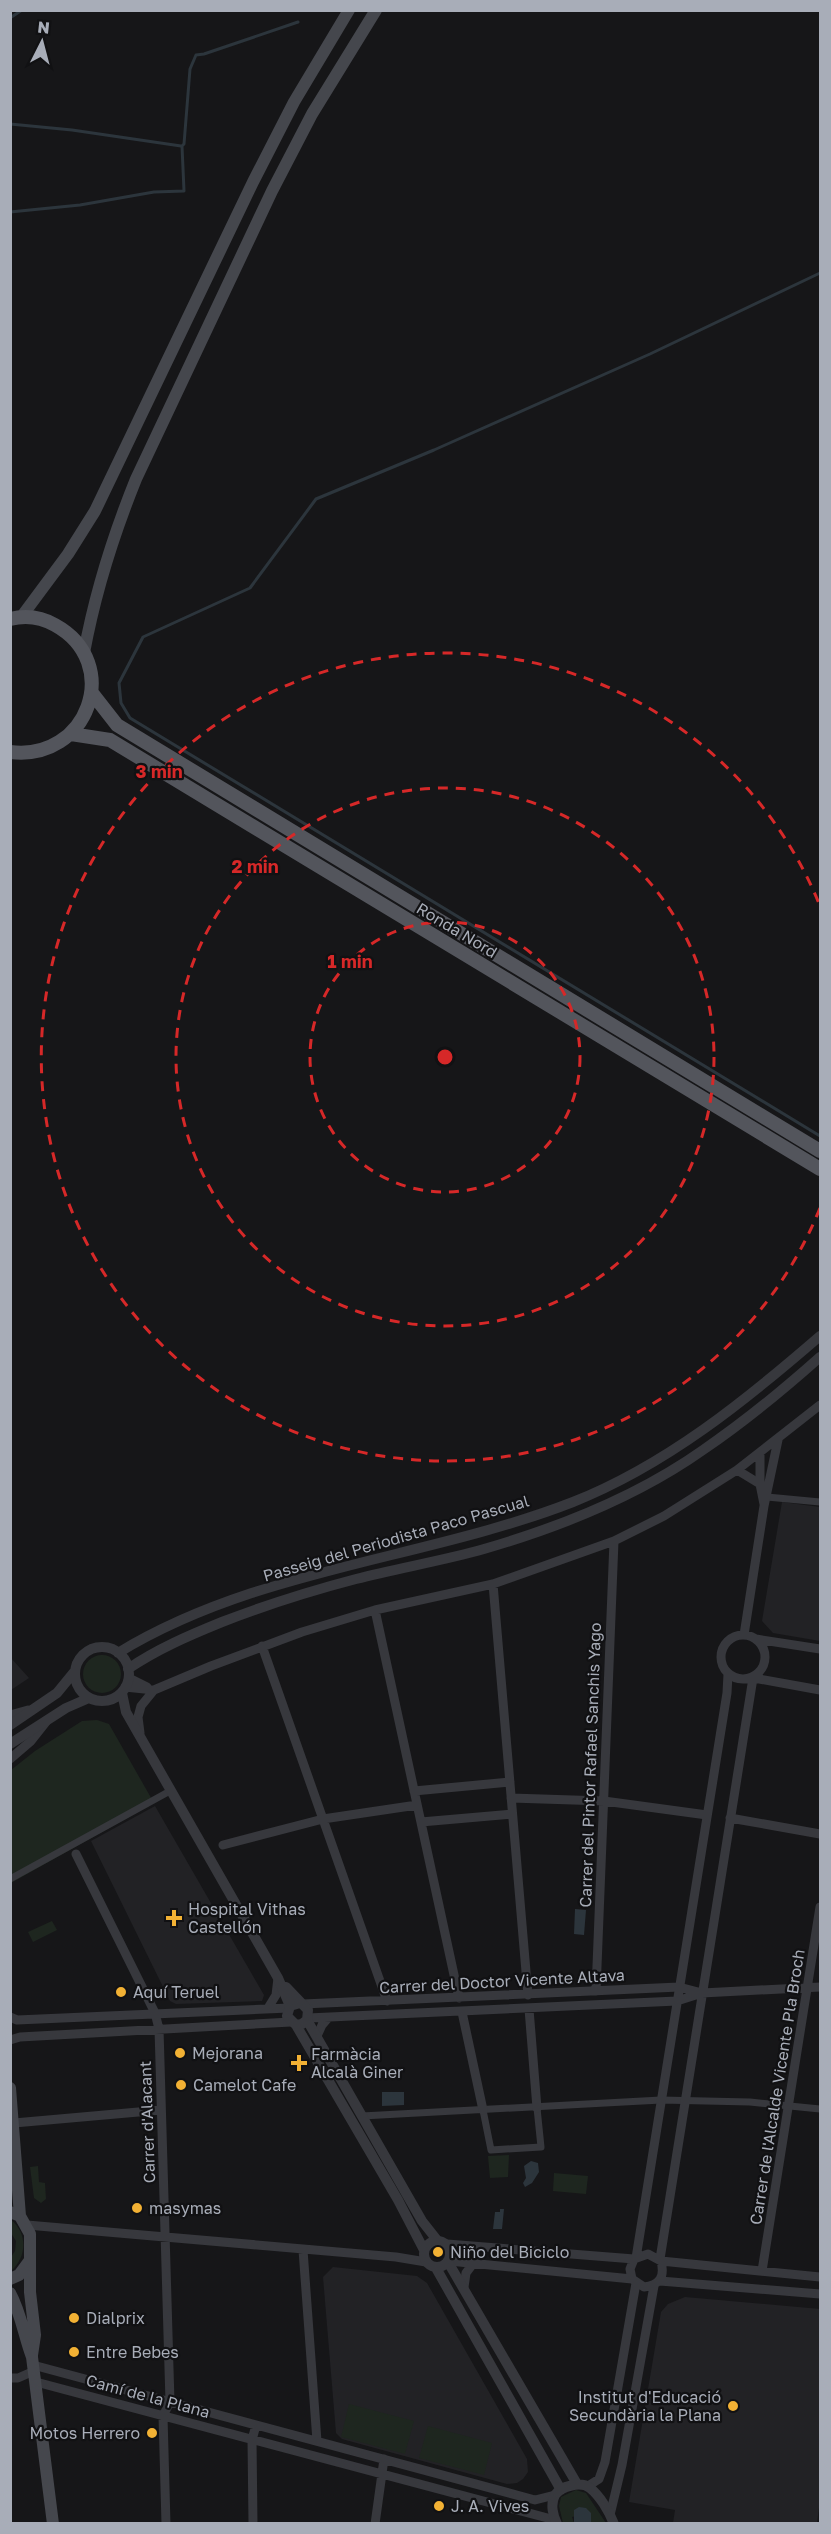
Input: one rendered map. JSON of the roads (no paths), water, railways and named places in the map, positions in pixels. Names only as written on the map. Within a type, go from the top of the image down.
[{"type":"main road","points":[[16,617],[68,554],[95,511],[258,172],[294,102],[349,10]]},
{"type":"main road","points":[[84,653],[94,601],[116,528],[136,480],[277,182],[312,114],[376,10]]},
{"type":"main road","points":[[11,753],[36,752],[57,745],[71,734],[86,713],[92,693],[91,674],[84,653],[66,631],[46,620],[16,617]]},
{"type":"main road","name":"Ronda Nord","points":[[92,693],[117,725],[820,1151]]},
{"type":"main road","name":"Ronda Nord","points":[[71,734],[110,740],[820,1169]]},
{"type":"main road","points":[[10,2088],[22,2222],[30,2260],[30,2292],[35,2335],[34,2368]]},
{"type":"main road","points":[[10,2279],[19,2275],[30,2260]]},
{"type":"main road","points":[[10,2294],[17,2306],[34,2368],[53,2523]]},
{"type":"street","name":"Passeig del Periodista Paco Pascual","points":[[118,1653],[190,1617],[280,1584],[478,1533],[574,1501],[641,1468],[693,1437],[759,1389],[820,1336]]},
{"type":"street","name":"Passeig del Periodista Paco Pascual","points":[[126,1682],[142,1659],[195,1633],[252,1611],[355,1580],[482,1550],[580,1516],[648,1483],[702,1451],[768,1402],[820,1357]]},
{"type":"street","points":[[140,1738],[138,1717],[141,1706],[154,1690],[262,1646],[375,1610],[493,1584],[614,1540],[664,1516],[736,1470],[778,1440],[820,1405]]},
{"type":"street","points":[[744,1635],[778,1440]]},
{"type":"street","points":[[760,1453],[772,1470]]},
{"type":"street","points":[[760,1453],[760,1484],[766,1501]]},
{"type":"street","points":[[736,1470],[760,1484]]},
{"type":"street","points":[[766,1501],[820,1502]]},
{"type":"street","name":"Carrer del Pintor Rafael Sanchis Yago","points":[[596,1991],[614,1540]]},
{"type":"street","points":[[493,1584],[528,1995]]},
{"type":"street","points":[[375,1610],[459,1998]]},
{"type":"street","points":[[820,1649],[744,1635],[731,1638],[722,1649],[721,1662],[728,1674],[740,1680],[754,1678],[820,1690]]},
{"type":"street","points":[[612,2519],[657,2284],[664,2272],[660,2260],[730,1818],[754,1678],[764,1666],[765,1651],[756,1639]]},
{"type":"street","points":[[262,1646],[387,2001]]},
{"type":"street","points":[[10,1725],[57,1693],[75,1671],[80,1658],[91,1649],[105,1647],[118,1653],[125,1660],[126,1712],[140,1738],[278,1978],[295,2005],[308,2010],[308,2019],[317,2036],[422,2221],[451,2252],[449,2262],[443,2267],[427,2259],[45,2228],[22,2222]]},
{"type":"street","points":[[75,1671],[78,1686],[89,1698],[105,1701],[126,1712]]},
{"type":"street","points":[[556,2522],[552,2507],[558,2493],[599,2479],[605,2462],[634,2281],[630,2269],[635,2258],[727,1693],[728,1674]]},
{"type":"street","points":[[126,1682],[154,1690]]},
{"type":"street","points":[[105,1701],[126,1682]]},
{"type":"street","points":[[10,1744],[50,1718],[89,1698]]},
{"type":"street","points":[[10,1715],[37,1708]]},
{"type":"street","points":[[10,1759],[31,1742],[50,1718]]},
{"type":"street","points":[[414,1791],[510,1782]]},
{"type":"street","points":[[10,1879],[74,1850],[170,1791]]},
{"type":"street","points":[[511,1798],[604,1802],[707,1815]]},
{"type":"street","points":[[223,1845],[323,1819],[417,1805]]},
{"type":"street","points":[[421,1822],[512,1814]]},
{"type":"street","points":[[730,1818],[820,1834]]},
{"type":"street","name":"Carrer d'Alacant","points":[[74,1850],[155,2013],[159,2029],[170,2402],[163,2416],[166,2523]]},
{"type":"street","name":"Carrer de l'Alcalde Vicente Pla Broch","points":[[762,2271],[820,1907]]},
{"type":"street","points":[[261,2023],[263,2008],[276,1995],[278,1978]]},
{"type":"street","name":"Carrer del Doctor Vicente Altava","points":[[10,2018],[30,2019],[679,1987],[702,1993]]},
{"type":"street","name":"Carrer del Doctor Vicente Altava","points":[[308,2019],[677,2001],[702,1993],[820,1987]]},
{"type":"street","points":[[295,2005],[287,2016],[386,2179],[427,2259],[558,2493]]},
{"type":"street","points":[[462,2012],[491,2150],[541,2147],[529,2009]]},
{"type":"street","points":[[317,2036],[328,2018]]},
{"type":"street","points":[[30,2019],[33,2036]]},
{"type":"street","points":[[10,2040],[33,2036],[261,2023],[302,2024],[308,2019]]},
{"type":"street","points":[[363,2116],[661,2100],[789,2105],[820,2109]]},
{"type":"street","points":[[14,2123],[161,2110]]},
{"type":"street","points":[[427,2259],[429,2243],[442,2242],[635,2258],[648,2253],[660,2260],[820,2277]]},
{"type":"street","points":[[303,2250],[317,2441]]},
{"type":"street","points":[[449,2262],[634,2281],[644,2287],[657,2284],[820,2294]]},
{"type":"street","points":[[449,2262],[582,2485],[612,2519]]},
{"type":"street","points":[[464,2287],[466,2273],[472,2265]]},
{"type":"street","points":[[10,2378],[18,2378],[34,2368]]},
{"type":"street","name":"Camí de la Plana","points":[[34,2368],[535,2500],[558,2493]]},
{"type":"street","name":"Camí de la Plana","points":[[34,2368],[163,2416],[556,2522]]},
{"type":"street","points":[[253,2523],[252,2440],[256,2425]]},
{"type":"street","points":[[375,2523],[384,2459]]},
{"type":"waterway","points":[[10,18],[22,10]]},
{"type":"waterway","points":[[10,212],[80,205],[154,192],[184,191],[182,146],[190,69],[196,55],[298,22]]},
{"type":"waterway","points":[[10,124],[72,130],[181,146]]},
{"type":"waterway","points":[[820,273],[650,354],[434,450],[316,499],[250,588],[143,637],[119,683],[121,703],[130,718],[820,1136]]},
{"type":"place","name":"Hospital Vithas Castellón","points":[[174,1918]]},
{"type":"place","name":"Aquí Teruel","points":[[121,1992]]},
{"type":"place","name":"Mejorana","points":[[180,2053]]},
{"type":"place","name":"Farmàcia Alcalà Giner","points":[[299,2063]]},
{"type":"place","name":"Camelot Cafe","points":[[181,2085]]},
{"type":"place","name":"masymas","points":[[137,2208]]},
{"type":"place","name":"Niño del Biciclo","points":[[438,2252]]},
{"type":"place","name":"Dialprix","points":[[74,2318]]},
{"type":"place","name":"Entre Bebes","points":[[74,2352]]},
{"type":"place","name":"Institut d'Educació Secundària la Plana","points":[[733,2406]]},
{"type":"place","name":"Motos Herrero","points":[[152,2433]]},
{"type":"place","name":"J. A. Vives","points":[[439,2506]]}]
